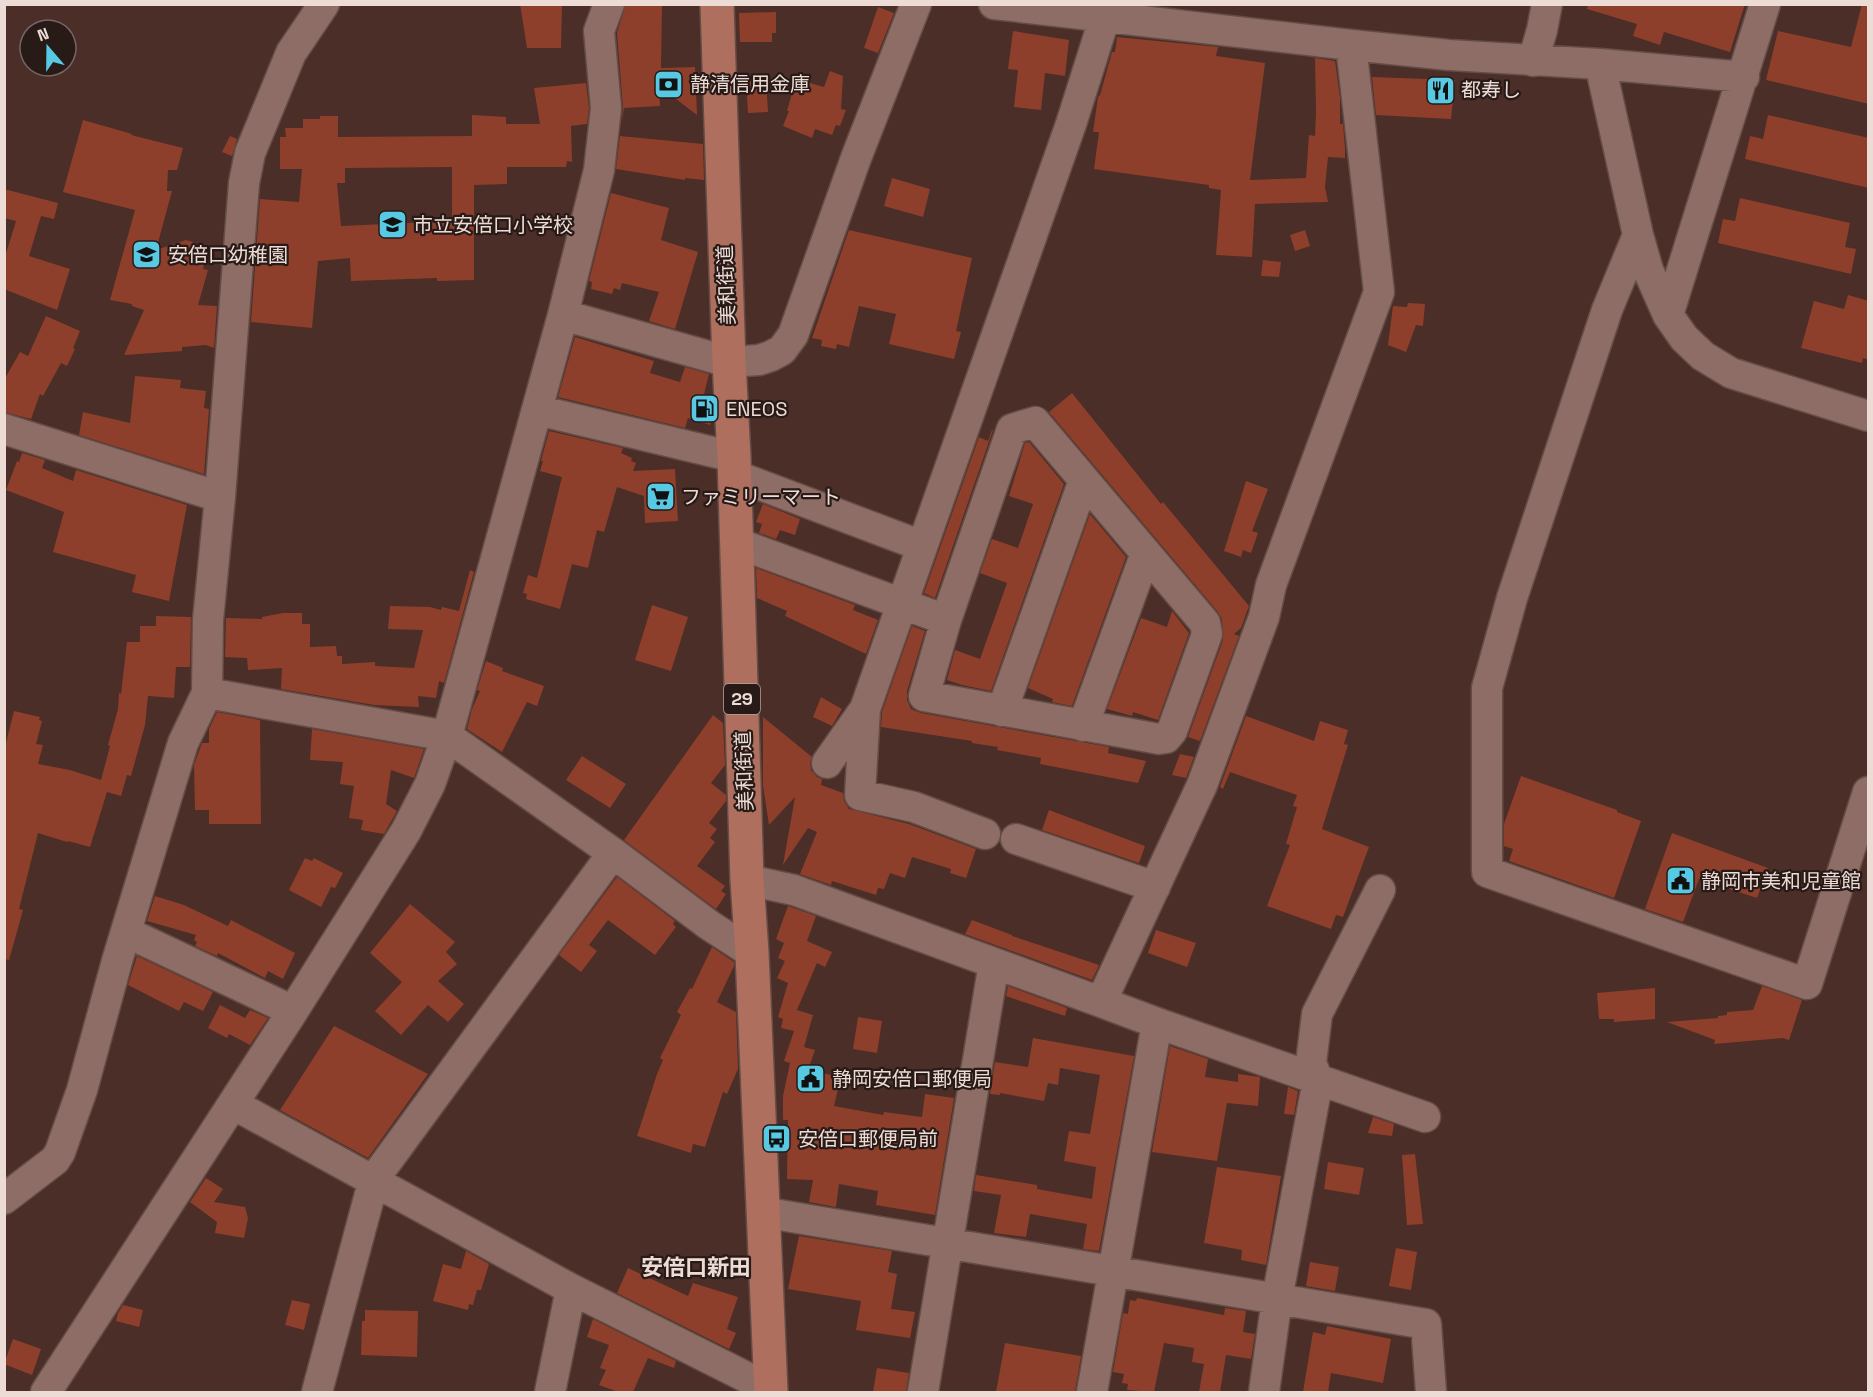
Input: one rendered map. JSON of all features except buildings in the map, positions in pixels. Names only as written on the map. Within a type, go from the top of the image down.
[{"type":"main road","name":"美和街道","points":[[717,4],[747,880],[771,1392]]},
{"type":"street","points":[[4,1200],[55,1160],[60,1152],[82,1090],[126,932],[183,744],[207,693],[208,620],[220,497],[244,183],[250,153],[291,53],[324,4]]},
{"type":"street","points":[[46,1392],[293,1011],[406,831],[430,784],[447,736],[537,410],[599,170],[606,108],[599,32],[609,4]]},
{"type":"street","points":[[563,315],[729,362],[759,360],[782,350],[793,335],[856,158],[916,4]]},
{"type":"street","points":[[994,4],[1107,11],[1351,45],[1744,77]]},
{"type":"street","points":[[1533,61],[1548,4]]},
{"type":"street","points":[[1668,315],[1765,4]]},
{"type":"street","points":[[827,763],[865,709],[1071,124],[1107,11]]},
{"type":"street","points":[[1101,1002],[1206,774],[1264,617],[1271,585],[1379,292],[1351,45]]},
{"type":"street","points":[[1600,64],[1648,270],[1668,315],[1684,338],[1703,356],[1731,373],[1869,416]]},
{"type":"street","points":[[1638,235],[1606,310],[1512,598],[1487,688],[1487,872],[1807,984],[1869,792]]},
{"type":"street","points":[[537,410],[734,466],[922,546]]},
{"type":"street","points":[[1035,422],[1146,553],[1205,623],[1207,634],[1172,731],[1166,738],[1159,739],[1083,726],[924,696],[946,620],[1012,429],[1035,422]]},
{"type":"street","points":[[4,429],[220,497]]},
{"type":"street","points":[[1002,711],[1084,480]]},
{"type":"street","points":[[737,543],[946,620]]},
{"type":"street","points":[[1083,726],[1146,553]]},
{"type":"street","points":[[207,693],[447,736],[613,853],[709,925],[752,953]]},
{"type":"street","points":[[865,709],[860,795],[914,807],[985,834]]},
{"type":"street","points":[[1016,839],[1155,887]]},
{"type":"street","points":[[318,1392],[374,1179],[613,853]]},
{"type":"street","points":[[747,880],[794,890],[1157,1023],[1425,1117]]},
{"type":"street","points":[[1264,1392],[1277,1299],[1318,1080],[1311,1062],[1317,1014],[1380,890]]},
{"type":"street","points":[[126,932],[293,1011]]},
{"type":"street","points":[[923,1392],[994,963]]},
{"type":"street","points":[[1092,1392],[1157,1023]]},
{"type":"street","points":[[233,1104],[572,1289],[754,1381],[771,1392]]},
{"type":"street","points":[[762,1212],[1426,1324],[1431,1392]]},
{"type":"street","points":[[550,1392],[572,1289]]},
{"type":"place","name":"静清信用金庫","points":[[669,84]]},
{"type":"place","name":"都寿し","points":[[1440,90]]},
{"type":"place","name":"市立安倍口小学校","points":[[392,225]]},
{"type":"place","name":"安倍口幼稚園","points":[[147,255]]},
{"type":"place","name":"ENEOS","points":[[705,409]]},
{"type":"place","name":"ファミリーマート","points":[[660,497]]},
{"type":"place","name":"静岡市美和児童館","points":[[1680,881]]},
{"type":"place","name":"静岡安倍口郵便局","points":[[811,1079]]},
{"type":"place","name":"安倍口郵便局前","points":[[777,1139]]},
{"type":"district","name":"安倍口新田","points":[[696,1267]]}]
